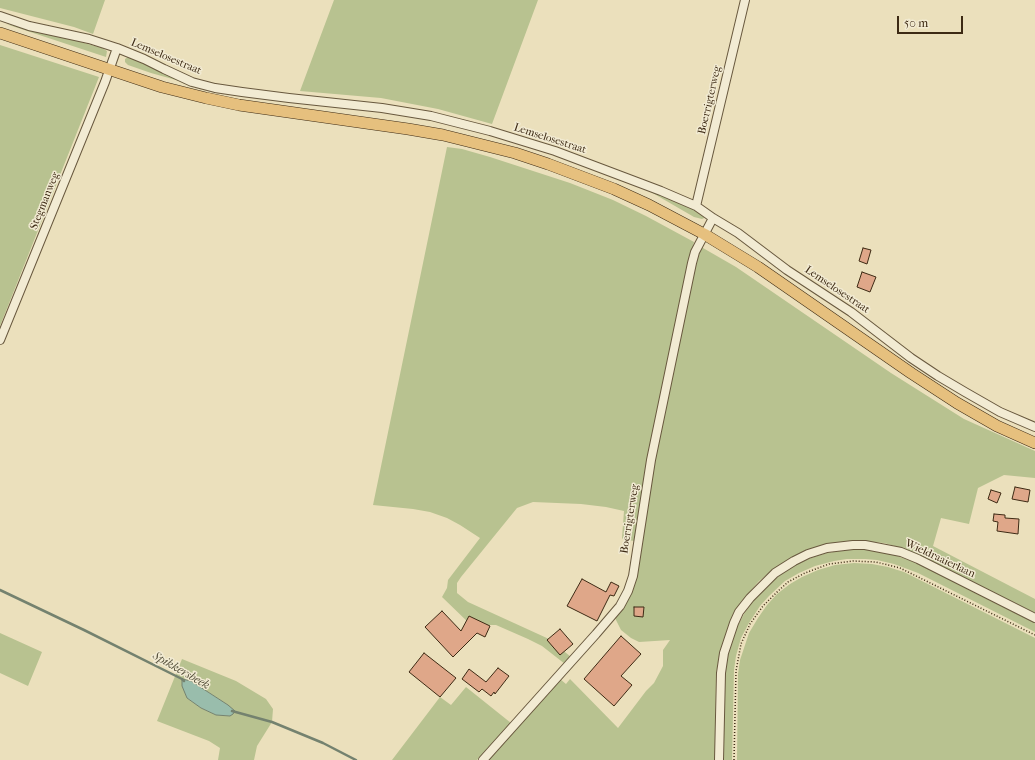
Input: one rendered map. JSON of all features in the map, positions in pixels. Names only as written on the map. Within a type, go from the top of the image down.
[{"type":"main road","points":[[0,33],[162,87],[239,105],[443,135],[515,153],[614,189],[649,205],[704,234],[758,267],[910,373],[957,403],[997,426],[1035,443]]},
{"type":"street","name":"Boerrigterweg","points":[[696,206],[745,0]]},
{"type":"street","name":"Lemselosestraat","points":[[0,16],[30,26],[89,39],[117,48],[192,82],[215,88],[382,108],[431,116],[490,131],[555,151],[619,175],[696,206],[713,218],[738,232],[787,270],[851,312],[911,358],[938,376],[1000,412],[1035,427]]},
{"type":"street","name":"Stegmanweg","points":[[0,340],[110,70],[117,48]]},
{"type":"street","name":"Boerrigterweg","points":[[483,760],[601,629],[620,606],[628,591],[633,576],[651,460],[692,263],[695,252],[713,218]]},
{"type":"street","name":"Wieldraaierlaan","points":[[719,760],[721,673],[724,653],[734,623],[750,598],[775,573],[808,554],[827,548],[865,544],[901,552],[918,559],[1035,618]]},
{"type":"path","points":[[734,760],[736,670],[741,644],[750,624],[762,606],[788,582],[805,573],[829,564],[853,561],[876,562],[900,568],[1035,636]]},
{"type":"shaded area","points":[[0,0],[105,0],[93,34],[74,27],[0,8]]},
{"type":"shaded area","points":[[334,0],[538,0],[492,124],[438,109],[381,98],[300,91]]},
{"type":"shaded area","points":[[6,24],[46,32],[102,48],[107,51],[106,57]]},
{"type":"shaded area","points":[[0,45],[99,77],[0,326]]},
{"type":"shaded area","points":[[128,57],[194,85],[128,65],[125,62],[125,59]]},
{"type":"shaded area","points":[[447,147],[462,149],[490,157],[570,183],[613,200],[694,242],[673,336],[636,541],[624,540],[622,538],[624,511],[581,504],[533,502],[517,508],[457,583],[457,593],[468,602],[549,639],[571,657],[565,664],[542,646],[496,625],[471,625],[442,597],[447,588],[448,580],[480,538],[447,518],[430,512],[373,505]]},
{"type":"shaded area","points":[[644,188],[684,204],[704,215],[704,218],[694,217]]},
{"type":"shaded area","points":[[700,248],[703,248],[736,267],[891,373],[964,419],[1035,451],[1035,478],[1004,475],[978,488],[969,524],[941,518],[933,546],[1035,599],[1035,613],[902,548],[884,543],[862,541],[839,542],[819,546],[799,554],[778,566],[759,581],[741,602],[729,625],[720,651],[716,674],[715,760],[486,760],[560,679],[566,684],[570,679],[618,728],[646,691],[654,683],[663,666],[663,650],[670,640],[639,642],[621,630],[615,618],[621,609],[644,516],[693,264]]},
{"type":"shaded area","points":[[859,549],[889,553],[914,562],[1035,623],[1035,632],[918,573],[894,564],[877,560],[847,559],[815,566],[785,581],[769,596],[760,606],[741,638],[734,670],[732,760],[723,760],[724,680],[726,664],[730,644],[737,627],[753,600],[764,588],[793,566],[827,553]]},
{"type":"shaded area","points":[[854,563],[872,564],[904,572],[1035,638],[1035,760],[737,760],[738,674],[740,660],[749,633],[767,605],[777,594],[790,584],[818,570],[835,565]]},
{"type":"shaded area","points":[[0,633],[42,652],[28,686],[0,673]]},
{"type":"shaded area","points":[[182,659],[236,681],[266,699],[273,709],[272,722],[257,746],[254,760],[218,760],[220,748],[209,741],[157,721]],"holes":[[[182,679],[191,681],[228,705],[230,716],[216,715],[201,708],[187,698]]]},
{"type":"shaded area","points":[[182,679],[191,681],[235,711],[230,716],[216,715],[201,708],[187,698],[182,686]]},
{"type":"shaded area","points":[[466,687],[511,723],[477,760],[392,760],[440,697],[451,705]]},
{"type":"building","points":[[863,248],[871,250],[867,264],[859,261]]},
{"type":"building","points":[[862,272],[876,277],[870,292],[857,287]]},
{"type":"building","points":[[1015,487],[1030,490],[1028,502],[1012,499]]},
{"type":"building","points":[[991,490],[1001,493],[997,503],[988,499]]},
{"type":"building","points":[[994,514],[1005,515],[1005,518],[1019,519],[1018,534],[997,531],[998,522],[993,521]]},
{"type":"building","points":[[582,579],[606,592],[611,582],[619,586],[614,596],[610,595],[597,621],[567,606]]},
{"type":"building","points":[[634,607],[644,607],[643,617],[634,616]]},
{"type":"building","points":[[442,611],[461,631],[469,616],[490,626],[485,637],[477,633],[453,657],[425,627]]},
{"type":"building","points":[[560,629],[573,644],[560,655],[547,640]]},
{"type":"building","points":[[621,636],[641,654],[621,676],[632,685],[614,706],[584,679]]},
{"type":"building","points":[[424,653],[456,678],[440,697],[409,672]]},
{"type":"building","points":[[498,668],[509,676],[495,694],[494,692],[491,696],[482,689],[479,692],[462,679],[469,669],[486,682]]},
{"type":"waterway","name":"Spikkersbeek","points":[[0,590],[84,630],[184,681]]},
{"type":"waterway","name":"Spikkersbeek","points":[[232,711],[272,722],[323,743],[356,760]]}]
